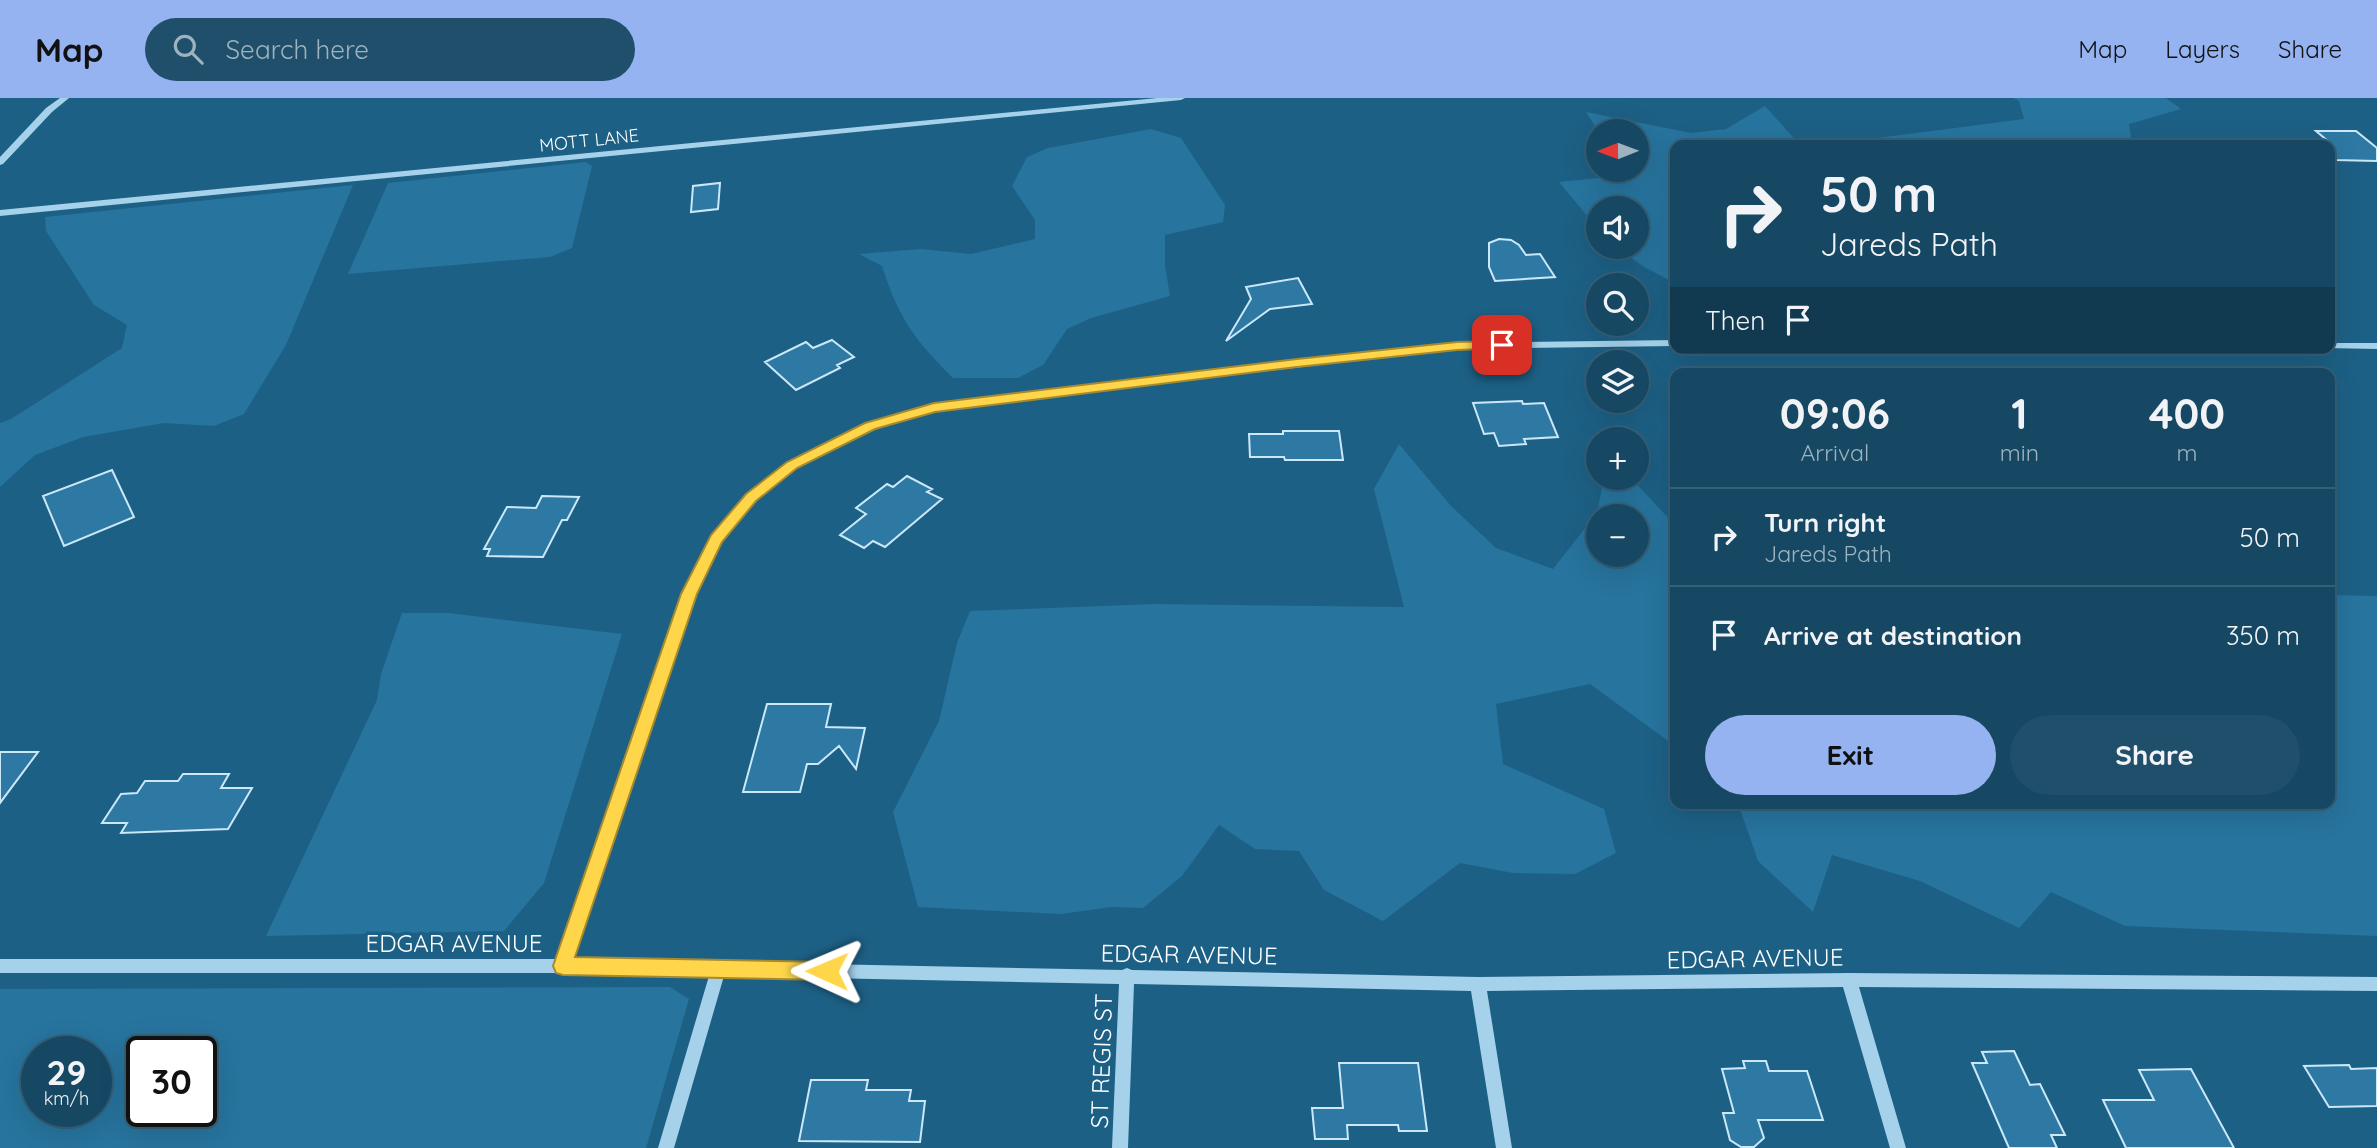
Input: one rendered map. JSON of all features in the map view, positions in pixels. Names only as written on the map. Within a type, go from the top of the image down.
[{"type":"street","points":[[0,162],[49,110],[65,98]]},
{"type":"street","name":"MOTT LANE","points":[[0,213],[1181,98]]},
{"type":"street","points":[[563,966],[689,594],[716,539],[751,498],[792,465],[870,426],[934,407],[1457,346],[1670,342]]},
{"type":"street","points":[[2335,346],[2377,346]]},
{"type":"street","name":"EDGAR AVENUE","points":[[0,966],[563,966],[1478,984],[1849,980],[2377,984]]},
{"type":"street","points":[[666,1148],[718,970]]},
{"type":"street","name":"ST REGIS ST","points":[[1121,1148],[1126,975]]},
{"type":"street","points":[[1849,980],[1898,1148]]},
{"type":"street","points":[[1478,984],[1504,1148]]},
{"type":"shaded area","points":[[2013,98],[2166,98],[2181,109],[2129,124],[2131,140],[1862,140],[2024,119],[2019,101]]},
{"type":"shaded area","points":[[1765,106],[1796,140],[1670,140],[1670,280],[1633,259],[1649,259],[1649,196],[1586,196],[1586,215],[1559,182],[1586,179],[1586,182],[1649,182],[1649,125],[1691,133],[1726,129]]},
{"type":"shaded area","points":[[1586,112],[1621,119],[1590,119]]},
{"type":"shaded area","points":[[1151,129],[1181,138],[1225,205],[1223,222],[1165,235],[1165,266],[1170,296],[1091,318],[1067,329],[1043,365],[1018,378],[953,378],[909,327],[882,266],[859,254],[921,249],[971,254],[1035,239],[1035,220],[1012,186],[1027,157],[1048,148]]},
{"type":"shaded area","points":[[586,162],[592,166],[572,248],[550,257],[348,274],[388,183]]},
{"type":"shaded area","points":[[353,185],[286,345],[244,414],[214,426],[164,423],[83,437],[35,455],[0,487],[0,423],[11,419],[122,348],[127,325],[94,305],[46,231],[45,217]]},
{"type":"shaded area","points":[[1399,444],[1451,506],[1496,548],[1553,569],[1586,527],[1586,567],[1649,567],[1649,504],[1599,504],[1602,490],[1642,490],[1670,520],[1670,742],[1590,684],[1496,704],[1503,764],[1604,809],[1616,853],[1575,874],[1513,873],[1460,863],[1383,921],[1324,890],[1299,851],[1255,849],[1219,825],[1182,876],[1143,908],[1112,907],[1061,914],[918,907],[893,812],[939,721],[957,643],[970,611],[1155,604],[1404,607],[1374,489]]},
{"type":"shaded area","points":[[2335,595],[2377,596],[2377,936],[2125,926],[2051,892],[2019,928],[1920,881],[1832,855],[1813,912],[1758,861],[1740,809],[2335,809]]},
{"type":"shaded area","points":[[402,613],[449,613],[622,634],[544,883],[504,931],[266,936],[377,700],[381,674]]},
{"type":"shaded area","points":[[670,987],[689,999],[646,1148],[0,1148],[0,989]]},
{"type":"building","points":[[2316,131],[2356,131],[2377,148],[2377,161],[2335,160],[2335,140],[2327,140]]},
{"type":"building","points":[[720,183],[718,209],[691,212],[693,186]]},
{"type":"building","points":[[1499,239],[1511,240],[1519,245],[1526,255],[1540,254],[1555,277],[1495,281],[1489,267],[1489,243]]},
{"type":"building","points":[[1298,278],[1312,304],[1270,309],[1226,341],[1251,299],[1246,287]]},
{"type":"building","points":[[832,340],[854,357],[837,365],[840,368],[796,390],[765,362],[806,342],[813,348]]},
{"type":"building","points":[[1522,401],[1523,404],[1544,403],[1558,437],[1524,439],[1526,444],[1499,446],[1494,433],[1484,434],[1473,403]]},
{"type":"building","points":[[1283,431],[1339,431],[1343,460],[1250,457],[1249,434],[1283,434]]},
{"type":"building","points":[[112,470],[134,517],[64,546],[43,496]]},
{"type":"building","points":[[907,476],[932,489],[927,492],[942,499],[885,547],[873,541],[864,548],[840,535],[866,514],[856,508],[887,484],[893,487]]},
{"type":"building","points":[[542,496],[579,497],[567,520],[562,520],[543,557],[487,556],[490,549],[484,549],[507,507],[536,508]]},
{"type":"building","points":[[767,704],[831,704],[826,727],[865,728],[856,769],[839,746],[818,764],[807,764],[800,792],[743,792]]},
{"type":"building","points":[[0,752],[38,752],[0,803]]},
{"type":"building","points":[[183,774],[229,774],[221,788],[252,788],[228,829],[121,833],[127,823],[102,823],[121,794],[137,793],[145,781],[178,781]]},
{"type":"building","points":[[2014,1051],[2030,1085],[2040,1084],[2065,1135],[2051,1135],[2057,1148],[2009,1148],[1972,1063],[1987,1063],[1982,1052]]},
{"type":"building","points":[[1743,1061],[1766,1061],[1769,1071],[1807,1071],[1823,1120],[1758,1120],[1764,1138],[1754,1147],[1741,1147],[1730,1140],[1723,1113],[1734,1113],[1722,1069],[1745,1068]]},
{"type":"building","points":[[1339,1063],[1418,1063],[1427,1131],[1399,1131],[1398,1125],[1347,1125],[1348,1139],[1315,1139],[1312,1108],[1343,1108]]},
{"type":"building","points":[[2349,1065],[2351,1069],[2377,1068],[2377,1106],[2329,1107],[2304,1066]]},
{"type":"building","points":[[2191,1069],[2234,1148],[2126,1148],[2103,1100],[2154,1100],[2139,1070]]},
{"type":"building","points":[[811,1080],[868,1080],[866,1090],[911,1090],[909,1101],[925,1101],[920,1142],[799,1141]]},
{"type":"route","points":[[827,971],[563,966],[689,594],[716,539],[751,498],[792,465],[830,445],[870,426],[934,407],[1297,363],[1457,346],[1502,345]]}]
